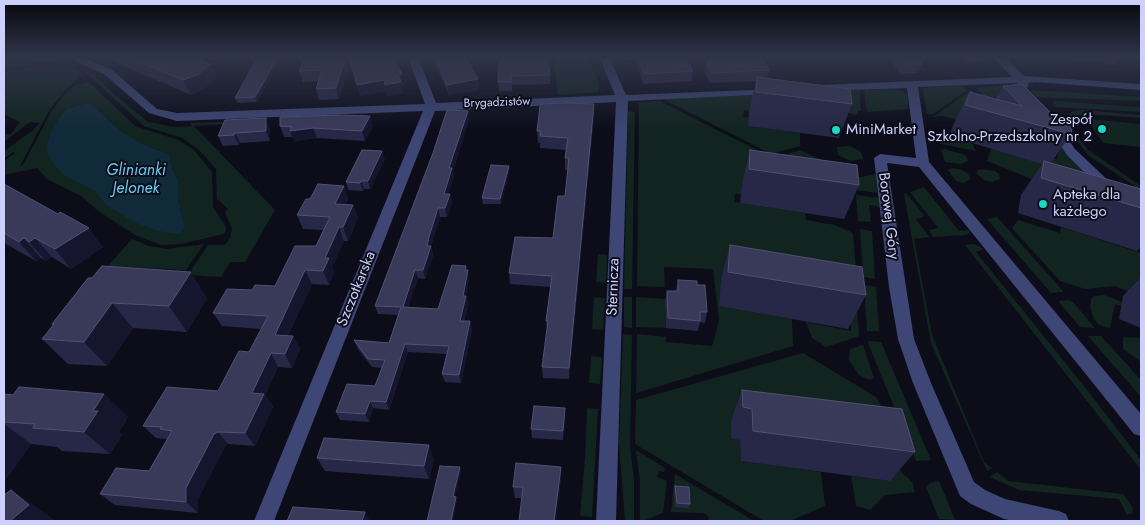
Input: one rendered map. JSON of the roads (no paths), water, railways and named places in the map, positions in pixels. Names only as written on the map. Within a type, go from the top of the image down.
[{"type":"street","name":"Brygadzistów","points":[[119,82],[153,110],[177,117],[781,90]]},
{"type":"street","points":[[423,82],[430,106]]},
{"type":"street","name":"Sternicza","points":[[606,521],[622,98],[615,82]]},
{"type":"street","points":[[807,89],[976,82]]},
{"type":"street","points":[[1022,82],[1031,97]]},
{"type":"street","points":[[1064,82],[1141,86]]},
{"type":"street","points":[[912,85],[923,163],[1141,428]]},
{"type":"street","name":"Szczotkarska","points":[[264,521],[430,106]]},
{"type":"street","points":[[1043,113],[1072,152],[1119,199]]},
{"type":"street","name":"Borowej Góry","points":[[923,163],[880,158],[903,326],[916,369],[967,489],[978,497],[1004,509],[1054,521]]},
{"type":"water","name":"Glinianki Jelonek","points":[[87,103],[91,104],[120,130],[139,142],[169,155],[172,169],[178,179],[178,198],[185,228],[180,234],[158,231],[134,222],[105,204],[94,190],[65,176],[52,162],[46,149],[51,132],[62,114],[69,108]]},
{"type":"place","name":"Zespół Szkolno-Przedszkolny nr 2","points":[[1102,129]]},
{"type":"place","name":"MiniMarket","points":[[836,130]]},
{"type":"place","name":"Apteka dla każdego","points":[[1043,204]]}]
